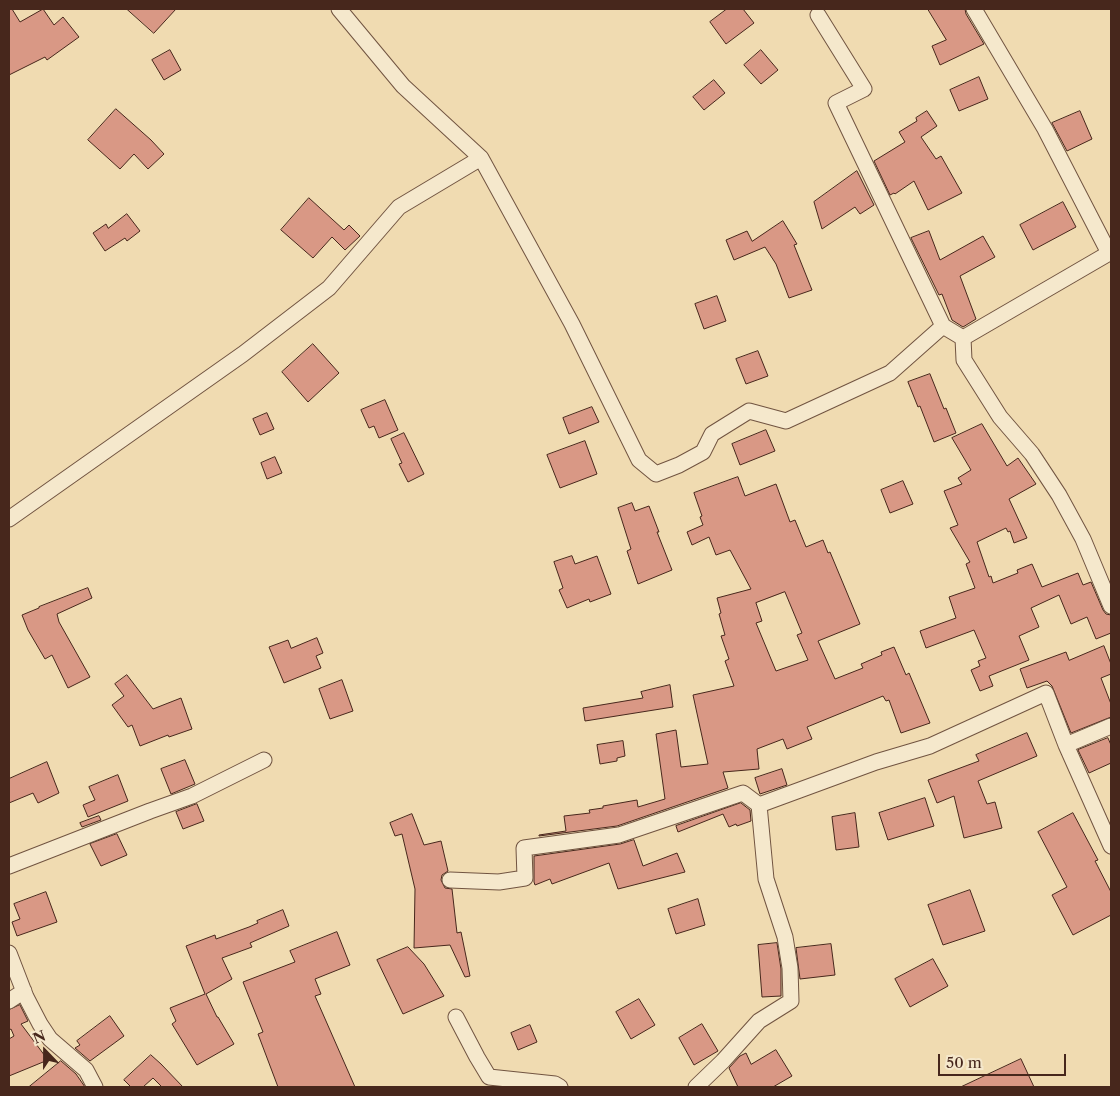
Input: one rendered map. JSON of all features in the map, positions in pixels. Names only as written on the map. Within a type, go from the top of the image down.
[{"type":"street","points":[[339,9],[403,86],[481,158],[572,324],[639,460],[656,474],[679,465],[703,452],[712,434],[749,411],[786,421],[890,373],[943,326]]},
{"type":"street","points":[[964,338],[1110,252],[1045,129],[974,9]]},
{"type":"street","points":[[818,15],[864,89],[836,103],[943,326],[964,338]]},
{"type":"street","points":[[9,519],[243,354],[329,288],[399,208],[481,158]]},
{"type":"street","points":[[964,338],[964,360],[1000,417],[1032,454],[1058,495],[1083,539],[1111,606]]},
{"type":"street","points":[[759,805],[876,762],[930,746],[1046,693],[1066,745],[1111,846]]},
{"type":"street","points":[[1066,745],[1111,726]]},
{"type":"street","points":[[9,866],[192,796],[264,760]]},
{"type":"street","points":[[450,880],[499,882],[525,878],[524,848],[618,835],[743,794],[759,805]]},
{"type":"street","points":[[696,1087],[723,1061],[759,1021],[791,1001],[786,937],[766,879],[759,805]]},
{"type":"street","points":[[9,953],[40,1024],[50,1039],[86,1070],[95,1087]]},
{"type":"street","points":[[9,1001],[24,991]]},
{"type":"street","points":[[456,1017],[489,1077],[555,1084],[560,1087]]},
{"type":"building","points":[[9,9],[12,9],[20,22],[43,9],[54,25],[63,17],[79,37],[47,60],[45,57],[9,75]]},
{"type":"building","points":[[127,9],[176,9],[154,33]]},
{"type":"building","points":[[727,9],[743,9],[754,23],[726,44],[710,22]]},
{"type":"building","points":[[928,9],[965,9],[966,14],[984,44],[940,65],[932,46],[946,40]]},
{"type":"building","points":[[170,50],[181,70],[164,80],[152,60]]},
{"type":"building","points":[[761,50],[778,70],[761,84],[744,65]]},
{"type":"building","points":[[979,77],[988,99],[959,111],[950,90]]},
{"type":"building","points":[[714,80],[725,93],[704,110],[693,97]]},
{"type":"building","points":[[116,109],[164,154],[148,169],[134,154],[120,169],[88,140]]},
{"type":"building","points":[[927,111],[937,126],[921,137],[936,159],[941,156],[962,193],[928,210],[914,181],[895,194],[890,195],[874,161],[905,142],[899,132],[917,121],[916,118]]},
{"type":"building","points":[[1080,111],[1092,139],[1067,151],[1052,123]]},
{"type":"building","points":[[857,171],[874,205],[860,214],[855,207],[822,229],[814,202]]},
{"type":"building","points":[[309,198],[344,230],[349,225],[360,236],[345,250],[332,237],[313,258],[281,230]]},
{"type":"building","points":[[1063,202],[1076,227],[1033,250],[1020,225]]},
{"type":"building","points":[[127,214],[140,231],[127,241],[125,238],[105,251],[93,233],[106,224],[108,228]]},
{"type":"building","points":[[783,221],[797,244],[794,245],[812,290],[789,298],[776,264],[765,247],[734,260],[726,240],[747,231],[752,241]]},
{"type":"building","points":[[929,231],[940,260],[983,236],[995,257],[960,276],[976,319],[963,327],[952,320],[942,294],[939,295],[911,238]]},
{"type":"building","points":[[717,296],[726,321],[704,329],[695,304]]},
{"type":"building","points":[[313,344],[339,373],[308,402],[282,372]]},
{"type":"building","points":[[758,351],[768,376],[746,384],[736,359]]},
{"type":"building","points":[[930,374],[956,433],[934,442],[908,382]]},
{"type":"building","points":[[385,400],[398,430],[379,438],[374,426],[369,428],[361,410]]},
{"type":"building","points":[[592,407],[599,422],[569,434],[563,418]]},
{"type":"building","points":[[267,413],[274,429],[260,435],[253,419]]},
{"type":"building","points":[[982,424],[1007,466],[1018,458],[1036,484],[1009,499],[1027,538],[1014,543],[1010,531],[1008,532],[1006,528],[977,542],[989,577],[991,576],[993,583],[1018,573],[1017,570],[1032,564],[1042,587],[1078,573],[1083,585],[1091,582],[1103,610],[1106,614],[1111,615],[1111,633],[1096,639],[1087,617],[1071,624],[1059,595],[1031,608],[1039,627],[1019,636],[1029,660],[989,676],[993,686],[980,691],[971,670],[980,666],[978,661],[986,658],[974,630],[926,648],[920,631],[956,618],[949,597],[975,588],[966,564],[970,562],[950,528],[958,525],[944,491],[962,484],[958,478],[971,470],[952,438]]},
{"type":"building","points":[[766,430],[775,451],[740,465],[732,444]]},
{"type":"building","points":[[404,433],[424,474],[408,482],[399,464],[402,463],[391,439]]},
{"type":"building","points":[[585,441],[597,474],[560,488],[547,455]]},
{"type":"building","points":[[275,457],[282,473],[267,479],[261,463]]},
{"type":"building","points":[[738,477],[745,496],[776,484],[790,522],[795,520],[806,547],[823,540],[828,553],[830,552],[860,624],[818,641],[835,679],[863,668],[861,664],[882,655],[881,652],[894,647],[906,675],[909,673],[930,723],[901,733],[889,700],[886,701],[883,696],[807,727],[812,739],[787,749],[783,739],[757,749],[759,769],[723,772],[728,788],[617,826],[539,836],[566,831],[564,816],[590,813],[589,810],[603,808],[603,806],[637,800],[638,807],[665,799],[656,734],[676,730],[681,767],[708,764],[693,695],[734,686],[725,661],[729,659],[721,636],[725,635],[717,598],[751,589],[730,550],[716,555],[709,537],[692,545],[687,532],[703,525],[694,493]],"holes":[[[785,592],[802,633],[797,635],[808,660],[776,671],[756,623],[762,621],[756,603]]]},
{"type":"building","points":[[903,481],[913,504],[890,513],[881,490]]},
{"type":"building","points":[[632,503],[635,511],[649,506],[672,570],[638,584],[627,551],[631,549],[618,508]]},
{"type":"building","points":[[572,556],[575,564],[597,556],[611,594],[590,602],[589,599],[567,608],[559,590],[563,588],[554,562]]},
{"type":"building","points":[[88,588],[92,598],[57,614],[59,622],[90,677],[68,688],[52,655],[45,659],[28,630],[22,615]]},
{"type":"building","points":[[317,638],[323,653],[316,656],[321,668],[284,683],[269,647],[288,640],[291,648]]},
{"type":"building","points":[[1104,646],[1111,664],[1111,674],[1101,678],[1111,704],[1111,717],[1071,733],[1052,686],[1047,681],[1027,688],[1020,669],[1066,652],[1069,660]]},
{"type":"building","points":[[127,675],[153,709],[181,698],[192,729],[169,737],[168,735],[140,746],[132,725],[128,727],[112,705],[124,696],[115,684]]},
{"type":"building","points":[[342,680],[353,711],[330,719],[319,689]]},
{"type":"building","points":[[670,685],[673,707],[585,721],[583,708],[643,698],[641,692]]},
{"type":"building","points":[[1027,733],[1037,756],[978,781],[987,804],[995,802],[1002,828],[964,838],[954,796],[937,803],[928,780],[979,761],[976,755]]},
{"type":"building","points":[[1108,738],[1111,745],[1111,763],[1089,773],[1078,750]]},
{"type":"building","points":[[623,741],[625,756],[617,758],[617,761],[600,764],[597,745]]},
{"type":"building","points":[[185,760],[195,784],[171,794],[161,769]]},
{"type":"building","points":[[47,762],[59,793],[38,803],[33,793],[9,803],[9,779]]},
{"type":"building","points":[[782,769],[787,785],[760,794],[755,778]]},
{"type":"building","points":[[118,775],[128,801],[88,817],[83,805],[95,800],[89,787]]},
{"type":"building","points":[[925,798],[934,826],[888,840],[879,813]]},
{"type":"building","points":[[741,803],[750,810],[751,821],[729,827],[723,814],[678,832],[676,826]]},
{"type":"building","points":[[197,804],[204,821],[183,829],[176,812]]},
{"type":"building","points":[[855,813],[859,847],[836,850],[832,817]]},
{"type":"building","points":[[1073,813],[1098,860],[1095,861],[1111,892],[1111,915],[1073,935],[1052,895],[1067,887],[1038,832]]},
{"type":"building","points":[[412,814],[424,845],[441,841],[448,871],[442,875],[441,880],[445,888],[452,889],[457,933],[461,932],[470,976],[465,977],[450,945],[414,948],[415,889],[402,834],[395,836],[390,823]]},
{"type":"building","points":[[99,816],[101,820],[82,827],[80,823]]},
{"type":"building","points":[[117,834],[127,855],[101,866],[90,844]]},
{"type":"building","points":[[634,840],[643,866],[677,853],[685,872],[618,889],[609,863],[552,884],[550,879],[535,885],[534,856],[620,844]]},
{"type":"building","points":[[970,890],[985,931],[943,945],[928,905]]},
{"type":"building","points":[[46,892],[57,922],[17,936],[12,922],[20,919],[14,904]]},
{"type":"building","points":[[698,899],[705,925],[676,934],[668,909]]},
{"type":"building","points":[[283,910],[289,926],[250,943],[252,947],[222,958],[232,979],[206,994],[217,1017],[234,1044],[197,1065],[172,1024],[176,1021],[170,1008],[205,994],[186,946],[215,935],[216,939],[249,927],[258,923],[257,921]]},
{"type":"building","points":[[337,932],[350,965],[315,979],[321,994],[315,996],[355,1087],[278,1087],[258,1034],[263,1032],[243,982],[295,962],[290,951]]},
{"type":"building","points":[[777,943],[781,969],[781,996],[762,997],[758,945]]},
{"type":"building","points":[[831,944],[835,975],[800,979],[796,948]]},
{"type":"building","points":[[408,947],[424,964],[444,996],[403,1014],[377,960]]},
{"type":"building","points":[[933,959],[948,986],[910,1007],[895,979]]},
{"type":"building","points":[[639,999],[655,1025],[631,1039],[616,1012]]},
{"type":"building","points":[[20,1005],[28,1021],[21,1024],[48,1060],[9,1076],[9,1039],[14,1036],[11,1029],[9,1030],[9,1010]]},
{"type":"building","points":[[110,1016],[124,1036],[90,1061],[75,1048],[80,1045],[77,1041]]},
{"type":"building","points":[[702,1024],[718,1051],[694,1065],[679,1038]]},
{"type":"building","points":[[530,1025],[537,1042],[518,1050],[511,1033]]},
{"type":"building","points":[[776,1050],[792,1076],[773,1087],[738,1087],[729,1068],[740,1056],[746,1053],[751,1064]]},
{"type":"building","points":[[151,1055],[183,1087],[162,1087],[153,1078],[143,1087],[131,1087],[124,1080]]},
{"type":"building","points":[[1021,1059],[1034,1087],[961,1087]]},
{"type":"building","points":[[61,1061],[76,1074],[85,1087],[29,1087]]}]
